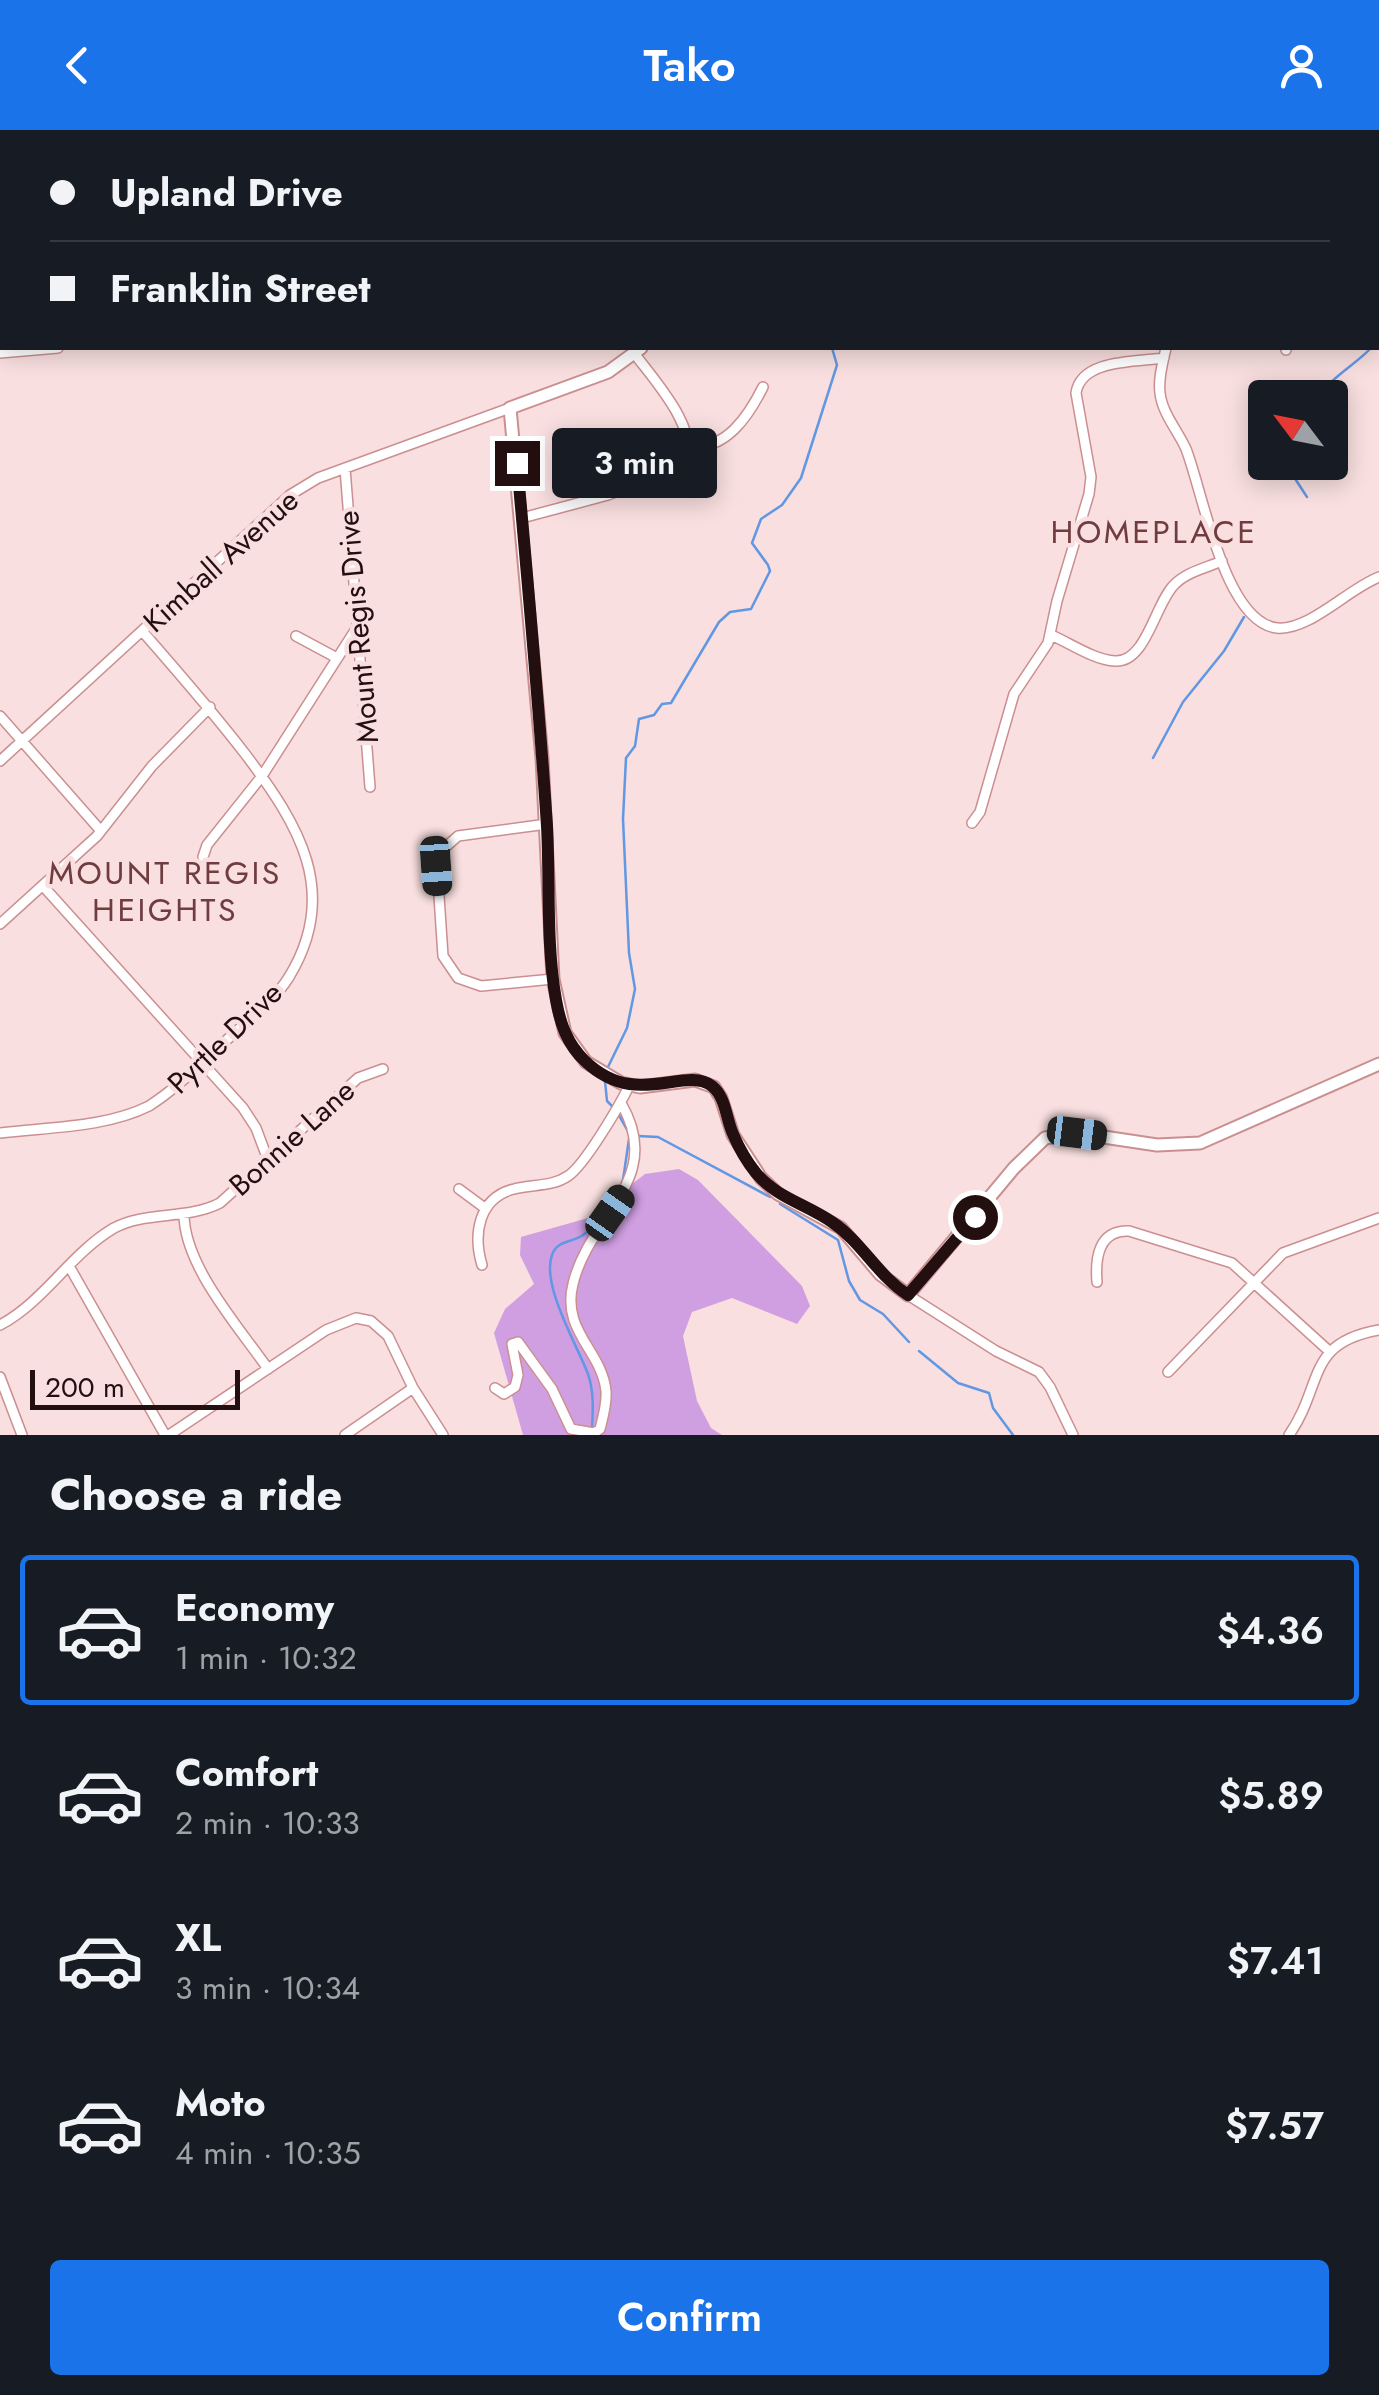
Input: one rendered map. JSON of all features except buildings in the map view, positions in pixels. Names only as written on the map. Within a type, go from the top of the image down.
[{"type":"street","points":[[0,353],[35,350]]},
{"type":"street","points":[[522,518],[678,470],[688,460],[689,447],[676,412],[637,350]]},
{"type":"street","name":"Kimball Avenue","points":[[0,761],[278,504],[302,487],[592,379],[637,350]]},
{"type":"street","points":[[972,824],[980,812],[1014,694],[1044,652],[1050,635],[1090,487],[1076,393],[1078,382],[1091,370],[1165,353],[1161,400],[1192,467],[1222,561],[1249,614],[1280,628],[1296,625],[1379,577]]},
{"type":"street","points":[[689,447],[714,444],[728,435],[746,416],[763,388]]},
{"type":"street","points":[[510,408],[546,824],[553,979],[565,1033],[576,1052],[603,1075],[629,1086],[695,1080],[714,1087],[733,1135],[760,1178],[778,1194],[840,1228],[880,1274],[908,1295],[996,1351],[1039,1372],[1073,1435]]},
{"type":"street","name":"Mount Regis Drive","points":[[345,468],[370,787]]},
{"type":"street","points":[[1050,635],[1112,661],[1125,660],[1140,647],[1170,588],[1184,576],[1222,561]]},
{"type":"street","points":[[203,857],[207,845],[262,776],[358,626]]},
{"type":"street","name":"Pyrtle Drive","points":[[0,1133],[125,1117],[160,1099],[281,988],[307,936],[313,898],[305,849],[283,805],[210,707],[143,632]]},
{"type":"street","points":[[296,636],[338,658]]},
{"type":"street","points":[[0,924],[102,831],[152,766],[210,707]]},
{"type":"street","points":[[0,716],[102,831]]},
{"type":"street","points":[[546,824],[458,836],[441,851],[436,866],[443,956],[458,978],[481,986],[553,979]]},
{"type":"street","points":[[43,886],[250,1116],[268,1160]]},
{"type":"street","points":[[908,1295],[1014,1168],[1046,1138],[1077,1133],[1157,1145],[1200,1143],[1379,1064]]},
{"type":"street","name":"Bonnie Lane","points":[[0,1325],[20,1313],[116,1227],[184,1214],[220,1202],[358,1078],[383,1068]]},
{"type":"street","points":[[482,1265],[476,1236],[486,1209],[503,1193],[569,1176],[578,1168],[629,1086]]},
{"type":"street","points":[[495,1388],[504,1394],[515,1387],[518,1375],[512,1344],[518,1342],[552,1390],[570,1428],[594,1433],[600,1429],[606,1387],[576,1329],[571,1296],[586,1252],[630,1180],[635,1138],[616,1108]]},
{"type":"street","points":[[459,1189],[486,1209]]},
{"type":"street","points":[[184,1214],[184,1230],[192,1255],[268,1369]]},
{"type":"street","points":[[1168,1372],[1272,1261],[1294,1247],[1379,1218]]},
{"type":"street","points":[[1097,1282],[1099,1250],[1111,1234],[1124,1230],[1224,1260],[1254,1280],[1328,1351]]},
{"type":"street","points":[[70,1266],[167,1435],[337,1324],[365,1319],[378,1324],[388,1336],[413,1388],[443,1435]]},
{"type":"street","points":[[1289,1435],[1328,1351],[1351,1338],[1379,1330]]},
{"type":"street","points":[[0,1377],[22,1435]]},
{"type":"street","points":[[345,1435],[413,1388]]},
{"type":"shaded area","points":[[679,1169],[698,1180],[802,1286],[810,1306],[797,1324],[732,1298],[692,1312],[683,1336],[697,1401],[711,1428],[722,1435],[523,1435],[494,1333],[505,1309],[534,1284],[520,1255],[521,1237],[588,1218],[645,1174]]},
{"type":"waterway","points":[[607,1069],[627,1028],[635,989],[629,953],[623,819],[626,758],[635,746],[639,719],[654,715],[662,704],[671,703],[719,622],[730,612],[751,609],[770,571],[752,543],[761,519],[782,505],[801,478],[837,365],[833,350]]},
{"type":"waterway","points":[[1334,380],[1369,350]]},
{"type":"waterway","points":[[1296,480],[1307,497]]},
{"type":"waterway","points":[[1153,758],[1183,702],[1224,651],[1244,617]]},
{"type":"waterway","points":[[605,1081],[607,1101],[612,1106]]},
{"type":"waterway","points":[[617,1112],[628,1131]]},
{"type":"waterway","points":[[638,1136],[658,1137],[770,1197]]},
{"type":"waterway","points":[[623,1180],[629,1139]]},
{"type":"waterway","points":[[592,1429],[590,1380],[562,1315],[550,1268],[557,1247],[588,1231],[617,1192]]},
{"type":"waterway","points":[[780,1204],[838,1240],[849,1281],[860,1300],[883,1314],[909,1342]]},
{"type":"waterway","points":[[919,1351],[958,1383],[989,1393],[993,1408],[1013,1435]]},
{"type":"district","name":"HOMEPLACE","points":[[1154,532]]},
{"type":"district","name":"MOUNT REGIS HEIGHTS","points":[[165,892]]},
{"type":"route","points":[[517,463],[542,758],[553,979],[560,1019],[570,1044],[597,1071],[629,1086],[695,1080],[714,1087],[742,1153],[760,1178],[778,1194],[830,1220],[850,1237],[880,1274],[908,1295],[975,1217]]}]
